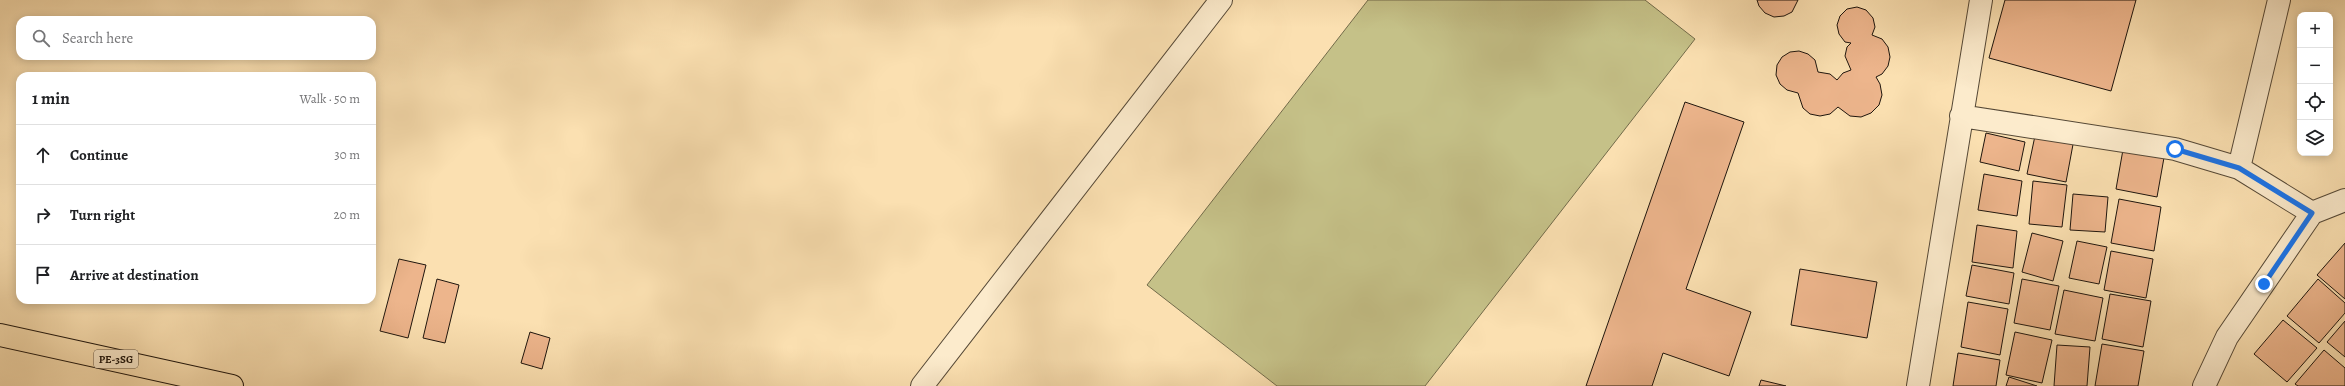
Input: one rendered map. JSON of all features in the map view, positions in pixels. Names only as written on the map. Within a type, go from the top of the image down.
[{"type":"main road","name":"PE-3SG","points":[[0,335],[232,386]]},
{"type":"street","points":[[922,386],[1220,0]]},
{"type":"street","points":[[1918,386],[1981,0]]},
{"type":"street","points":[[2239,168],[2279,0]]},
{"type":"street","points":[[1961,116],[2175,149],[2239,168],[2312,213]]},
{"type":"street","points":[[2204,386],[2227,337],[2312,213],[2345,200]]},
{"type":"shaded area","points":[[1368,0],[1645,0],[1695,39],[1425,386],[1277,386],[1147,285]]},
{"type":"building","points":[[1757,0],[1798,0],[1792,12],[1784,16],[1774,17],[1765,13],[1759,6]]},
{"type":"building","points":[[2005,0],[2136,0],[2111,91],[1989,58]]},
{"type":"building","points":[[1857,7],[1866,10],[1873,18],[1875,27],[1872,35],[1882,39],[1888,47],[1890,57],[1888,66],[1882,74],[1876,77],[1880,84],[1882,95],[1879,105],[1871,113],[1861,117],[1850,116],[1838,107],[1830,114],[1820,116],[1810,114],[1803,108],[1798,93],[1787,90],[1780,84],[1776,75],[1777,65],[1782,57],[1790,52],[1799,51],[1808,54],[1815,60],[1818,72],[1830,74],[1837,80],[1843,73],[1851,70],[1845,56],[1847,47],[1851,43],[1845,42],[1839,34],[1837,25],[1840,16],[1847,9]]},
{"type":"building","points":[[1685,102],[1744,122],[1686,289],[1751,312],[1729,376],[1663,353],[1652,386],[1586,386]]},
{"type":"building","points":[[2036,131],[2074,139],[2066,182],[2027,174]]},
{"type":"building","points":[[1986,133],[2025,142],[2019,171],[1980,162]]},
{"type":"building","points":[[2124,144],[2165,152],[2157,197],[2116,189]]},
{"type":"building","points":[[1984,174],[2022,181],[2017,216],[1978,210]]},
{"type":"building","points":[[2033,181],[2067,185],[2062,227],[2029,224]]},
{"type":"building","points":[[2073,194],[2108,197],[2105,232],[2070,230]]},
{"type":"building","points":[[2119,199],[2161,207],[2154,251],[2111,243]]},
{"type":"building","points":[[1977,225],[2017,231],[2013,268],[1972,262]]},
{"type":"building","points":[[2032,233],[2063,241],[2053,281],[2022,272]]},
{"type":"building","points":[[2077,241],[2107,247],[2099,284],[2069,278]]},
{"type":"building","points":[[2345,243],[2345,299],[2317,275]]},
{"type":"building","points":[[2111,251],[2153,259],[2146,298],[2104,290]]},
{"type":"building","points":[[399,259],[426,265],[408,338],[380,331]]},
{"type":"building","points":[[1972,265],[2014,273],[2009,304],[1966,296]]},
{"type":"building","points":[[1800,269],[1877,282],[1867,338],[1791,325]]},
{"type":"building","points":[[437,279],[459,285],[445,343],[423,338]]},
{"type":"building","points":[[2022,279],[2059,286],[2050,330],[2014,323]]},
{"type":"building","points":[[2318,279],[2345,303],[2345,313],[2319,343],[2287,316]]},
{"type":"building","points":[[2064,290],[2103,298],[2095,341],[2055,334]]},
{"type":"building","points":[[2110,294],[2151,301],[2143,347],[2102,339]]},
{"type":"building","points":[[1968,302],[2008,309],[2000,355],[1961,347]]},
{"type":"building","points":[[2283,320],[2317,348],[2287,382],[2254,354]]},
{"type":"building","points":[[2345,321],[2345,357],[2327,342]]},
{"type":"building","points":[[530,332],[550,338],[542,369],[521,363]]},
{"type":"building","points":[[2015,332],[2052,340],[2042,383],[2006,375]]},
{"type":"building","points":[[2102,344],[2144,351],[2138,386],[2095,386]]},
{"type":"building","points":[[2057,345],[2090,347],[2087,386],[2054,386]]},
{"type":"building","points":[[2324,350],[2345,368],[2345,386],[2298,386],[2295,384]]},
{"type":"building","points":[[1958,353],[2000,360],[1996,386],[1953,386]]},
{"type":"building","points":[[2009,377],[2037,386],[2006,386]]},
{"type":"building","points":[[1761,380],[1786,386],[1759,386]]},
{"type":"route","points":[[2175,149],[2239,168],[2312,213],[2264,284]]}]
